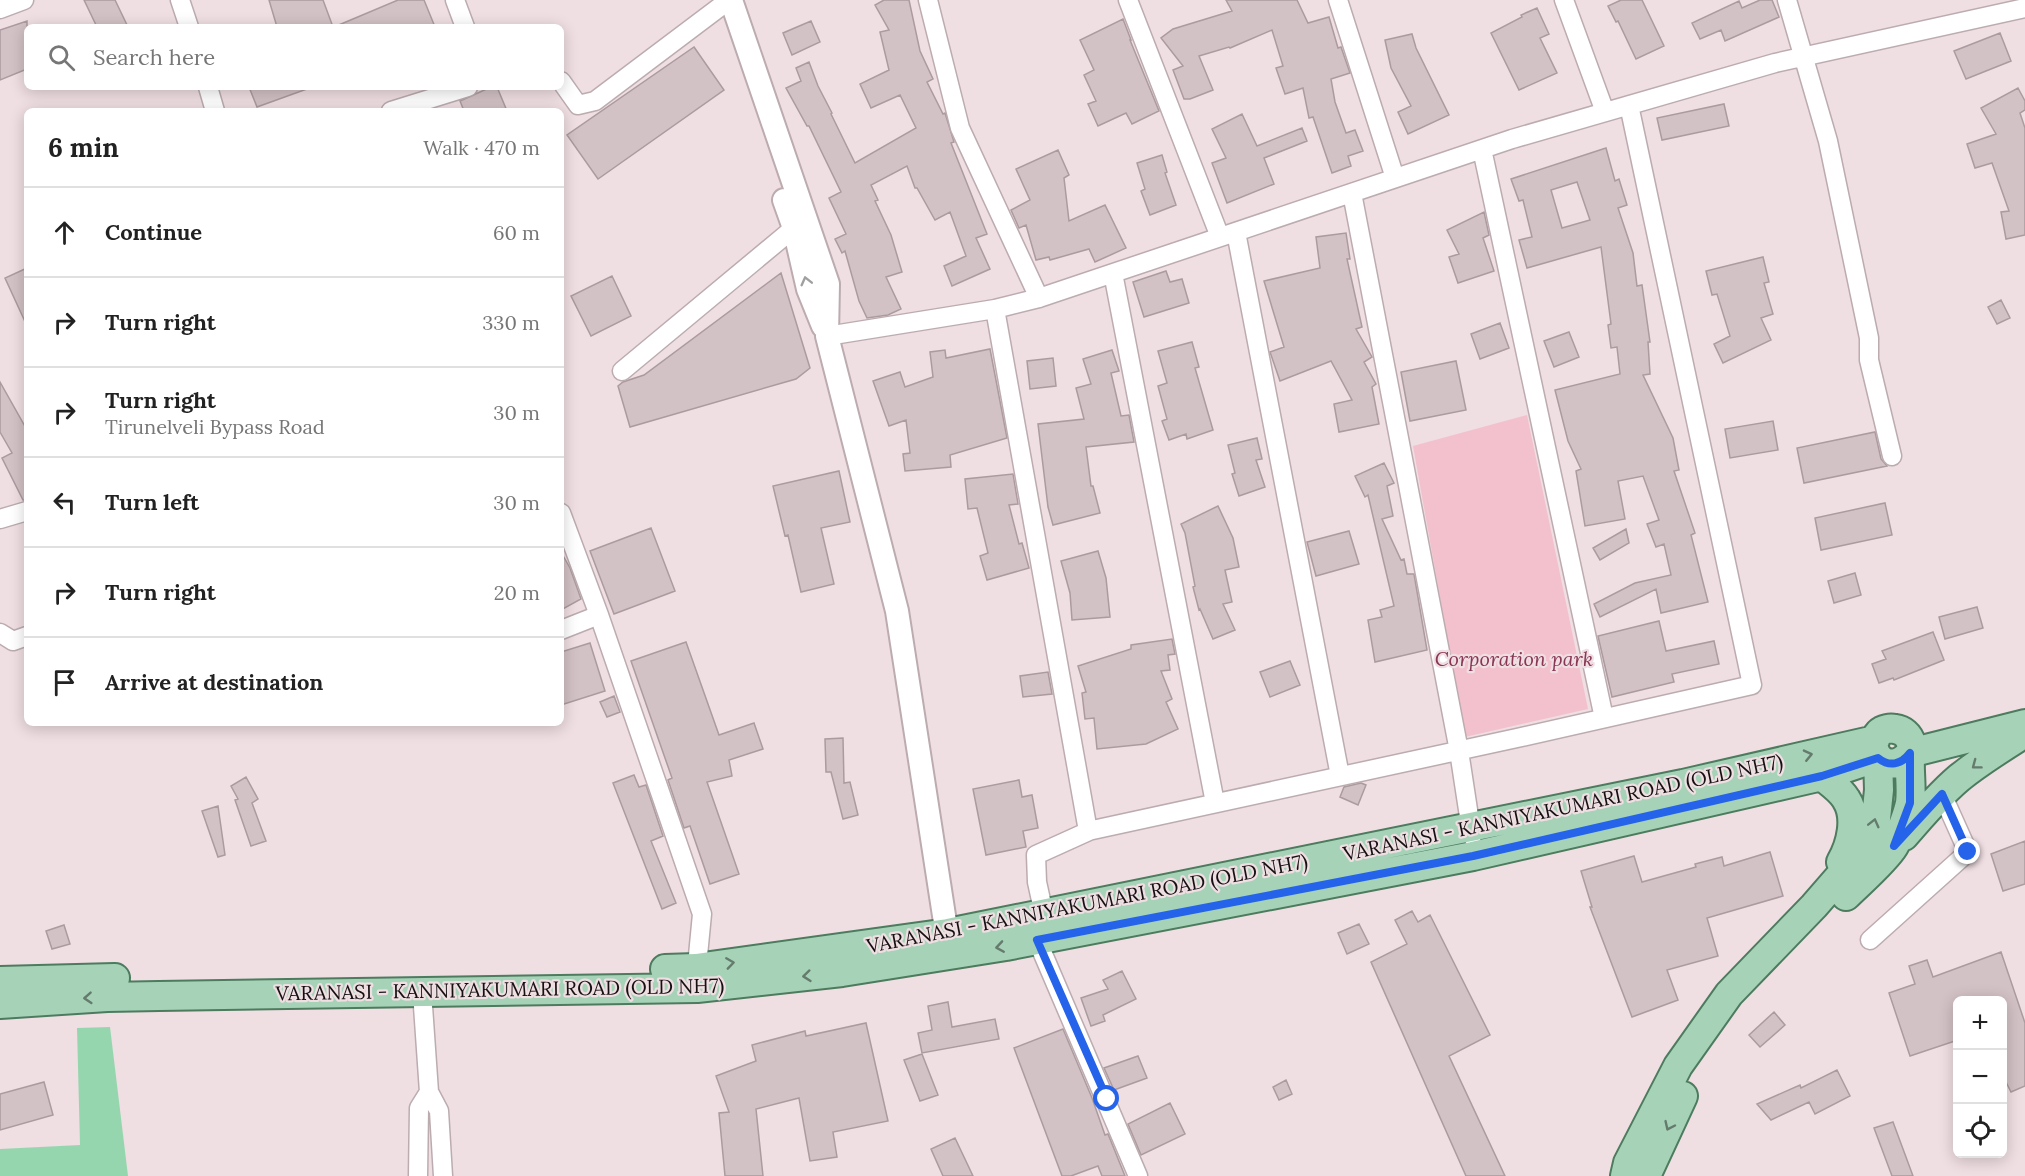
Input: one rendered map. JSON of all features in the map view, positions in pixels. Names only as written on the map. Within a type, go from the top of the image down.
[{"type":"main road","name":"VARANASI - KANNIYAKUMARI ROAD (OLD NH7)","points":[[1908,744],[2025,704]]},
{"type":"main road","name":"VARANASI - KANNIYAKUMARI ROAD (OLD NH7)","points":[[1908,744],[2024,735]]},
{"type":"main road","points":[[1647,1176],[1686,1090],[1729,1020],[1942,794],[1988,756],[2024,735]]},
{"type":"main road","name":"VARANASI - KANNIYAKUMARI ROAD (OLD NH7)","points":[[1876,749],[1884,763],[1893,765],[1904,761],[1908,744]]},
{"type":"main road","points":[[1894,846],[1910,803],[1908,744]]},
{"type":"main road","name":"VARANASI - KANNIYAKUMARI ROAD (OLD NH7)","points":[[1040,927],[1471,826],[1876,749]]},
{"type":"main road","name":"VARANASI - KANNIYAKUMARI ROAD (OLD NH7)","points":[[0,1004],[128,996],[422,992],[842,972],[949,944],[1040,927],[1473,856],[1822,776],[1876,749]]},
{"type":"main road","points":[[1625,1176],[1628,1163],[1678,1066],[1729,994],[1823,896],[1854,860],[1875,828],[1879,790],[1876,749]]},
{"type":"main road","points":[[1822,776],[1846,799],[1853,824],[1849,847],[1823,896]]},
{"type":"main road","name":"VARANASI - KANNIYAKUMARI ROAD (OLD NH7)","points":[[0,981],[554,973],[696,978]]},
{"type":"street","points":[[0,9],[24,0]]},
{"type":"street","points":[[180,0],[188,24]]},
{"type":"street","points":[[455,0],[464,24]]},
{"type":"street","points":[[928,0],[960,128],[1039,298]]},
{"type":"street","points":[[1128,0],[1228,235],[1340,776]]},
{"type":"street","points":[[1338,0],[1395,178]]},
{"type":"street","points":[[1564,0],[1605,112]]},
{"type":"street","points":[[1787,0],[1828,141],[1869,338],[1869,360],[1892,456]]},
{"type":"street","points":[[564,85],[578,105],[595,101],[724,2]]},
{"type":"street","points":[[724,2],[794,228],[808,288],[827,336],[897,611],[949,944]]},
{"type":"street","points":[[724,2],[828,284],[827,336]]},
{"type":"street","points":[[827,336],[995,309],[1039,298],[1482,149],[1605,112],[1775,63],[2025,8]]},
{"type":"street","points":[[208,90],[214,108]]},
{"type":"street","points":[[419,107],[461,90]]},
{"type":"street","points":[[1138,1176],[1040,927],[1035,855],[1089,831],[1752,685],[1629,105]]},
{"type":"street","points":[[1482,149],[1605,718]]},
{"type":"street","points":[[1352,193],[1459,751],[1471,826],[1473,856]]},
{"type":"street","points":[[622,371],[794,228]]},
{"type":"street","points":[[1113,273],[1215,803]]},
{"type":"street","points":[[995,309],[1089,831]]},
{"type":"street","points":[[0,519],[24,512]]},
{"type":"street","points":[[564,521],[599,615],[702,914],[696,978]]},
{"type":"street","points":[[564,629],[599,615]]},
{"type":"street","points":[[0,633],[13,641],[24,637]]},
{"type":"street","points":[[1870,940],[1968,852],[1942,794]]},
{"type":"street","points":[[422,992],[429,1092],[439,1111],[443,1176]]},
{"type":"street","points":[[418,1176],[419,1108],[429,1092]]},
{"type":"green space","name":"Corporation park","points":[[1527,415],[1588,709],[1465,737],[1413,446]]},
{"type":"shaded area","points":[[110,1027],[128,1176],[0,1176],[0,1149],[80,1145],[77,1028]]},
{"type":"building","points":[[84,0],[115,0],[127,24],[96,24]]},
{"type":"building","points":[[269,0],[323,0],[332,24],[276,24]]},
{"type":"building","points":[[398,0],[424,0],[434,24],[341,24]]},
{"type":"building","points":[[884,0],[909,0],[920,51],[933,79],[927,82],[943,114],[945,113],[954,142],[951,143],[987,234],[976,238],[990,269],[952,286],[944,266],[966,256],[950,212],[935,220],[915,188],[907,166],[871,185],[878,200],[875,201],[891,235],[902,272],[886,277],[901,309],[888,315],[867,318],[859,301],[845,251],[842,253],[835,239],[846,234],[829,198],[841,192],[809,126],[786,88],[801,81],[796,68],[809,62],[855,163],[916,128],[900,95],[871,108],[860,84],[889,70],[880,32],[889,30],[875,5]]},
{"type":"building","points":[[1226,0],[1297,0],[1308,23],[1329,17],[1338,48],[1341,47],[1350,73],[1331,79],[1335,102],[1346,133],[1355,130],[1363,151],[1348,156],[1351,166],[1332,173],[1313,117],[1309,118],[1303,88],[1285,94],[1276,68],[1283,66],[1272,30],[1230,48],[1199,56],[1213,90],[1184,99],[1173,70],[1183,66],[1161,38],[1173,29],[1232,11]]},
{"type":"building","points":[[1621,0],[1642,0],[1664,46],[1636,59],[1618,21],[1616,22],[1608,6]]},
{"type":"building","points":[[1760,0],[1772,0],[1779,17],[1725,41],[1721,30],[1700,39],[1692,23],[1739,1],[1742,8]]},
{"type":"building","points":[[1537,8],[1549,34],[1540,38],[1557,73],[1519,90],[1491,33]]},
{"type":"building","points":[[1123,19],[1159,111],[1132,124],[1126,113],[1098,126],[1088,104],[1096,101],[1084,75],[1094,70],[1080,40]]},
{"type":"building","points":[[27,21],[27,24],[24,24],[24,70],[0,80],[0,30]]},
{"type":"building","points":[[811,21],[820,42],[792,55],[783,33]]},
{"type":"building","points":[[2000,33],[2011,61],[1966,79],[1954,51]]},
{"type":"building","points":[[1412,34],[1416,48],[1449,115],[1408,134],[1398,112],[1411,106],[1391,68],[1385,40]]},
{"type":"building","points":[[694,47],[724,90],[598,179],[567,135]]},
{"type":"building","points":[[2018,88],[2025,101],[2025,110],[2020,113],[2025,128],[2025,235],[2006,239],[2001,212],[2009,211],[1992,163],[1975,168],[1967,144],[1996,134],[1981,108]]},
{"type":"building","points":[[250,90],[304,90],[257,107]]},
{"type":"building","points":[[484,90],[498,90],[506,108],[463,108],[460,101]]},
{"type":"building","points":[[1724,104],[1729,126],[1662,140],[1657,118]]},
{"type":"building","points":[[1242,114],[1257,146],[1302,128],[1307,141],[1264,158],[1274,184],[1227,203],[1212,163],[1226,158],[1212,129]]},
{"type":"building","points":[[1606,148],[1615,181],[1619,179],[1627,205],[1618,208],[1633,253],[1637,286],[1642,285],[1650,342],[1648,342],[1650,374],[1643,375],[1673,438],[1679,470],[1674,471],[1695,533],[1691,535],[1708,602],[1661,613],[1656,589],[1600,617],[1594,604],[1635,583],[1671,575],[1664,544],[1656,547],[1647,524],[1659,520],[1643,476],[1618,481],[1625,519],[1585,526],[1576,471],[1581,469],[1568,441],[1555,390],[1620,374],[1617,347],[1611,348],[1608,325],[1611,324],[1601,247],[1527,268],[1519,240],[1532,237],[1523,200],[1519,201],[1511,179]],"holes":[[[1577,182],[1590,220],[1562,228],[1551,190]]]},
{"type":"building","points":[[1058,150],[1069,175],[1064,178],[1069,221],[1105,205],[1126,248],[1095,262],[1089,249],[1050,260],[1049,257],[1036,260],[1026,225],[1019,228],[1011,210],[1030,200],[1016,169]]},
{"type":"building","points":[[1162,155],[1167,172],[1165,173],[1176,205],[1150,215],[1141,191],[1145,189],[1137,163]]},
{"type":"building","points":[[1484,212],[1489,235],[1483,238],[1494,271],[1458,283],[1449,257],[1459,254],[1447,230]]},
{"type":"building","points":[[1346,233],[1350,259],[1347,259],[1362,327],[1356,329],[1372,357],[1364,362],[1376,384],[1372,387],[1379,424],[1339,432],[1334,404],[1352,400],[1331,361],[1280,381],[1270,352],[1284,347],[1264,281],[1320,268],[1316,237]]},
{"type":"building","points":[[1763,257],[1769,282],[1764,283],[1773,314],[1761,318],[1771,340],[1723,363],[1714,344],[1730,336],[1717,294],[1712,295],[1706,271]]},
{"type":"building","points":[[24,269],[24,319],[5,278]]},
{"type":"building","points":[[1166,271],[1170,282],[1182,279],[1189,303],[1144,317],[1133,282]]},
{"type":"building","points":[[781,273],[810,368],[796,379],[630,427],[618,386],[644,375]]},
{"type":"building","points":[[612,276],[631,316],[591,336],[571,296]]},
{"type":"building","points":[[2001,300],[2010,318],[1997,324],[1988,307]]},
{"type":"building","points":[[1500,323],[1509,348],[1480,359],[1471,334]]},
{"type":"building","points":[[1569,332],[1579,357],[1554,367],[1544,341]]},
{"type":"building","points":[[1192,342],[1199,367],[1195,368],[1213,430],[1187,439],[1186,434],[1169,440],[1162,421],[1167,419],[1158,386],[1167,383],[1158,351]]},
{"type":"building","points":[[990,349],[1007,438],[950,455],[951,467],[905,471],[903,454],[910,453],[906,420],[889,426],[873,381],[900,372],[905,387],[933,377],[930,352],[945,350],[946,358]]},
{"type":"building","points":[[1112,350],[1119,371],[1111,373],[1121,416],[1129,415],[1134,442],[1086,447],[1091,486],[1093,486],[1100,513],[1053,525],[1048,507],[1038,424],[1084,419],[1076,388],[1091,384],[1083,359]]},
{"type":"building","points":[[1053,358],[1056,386],[1030,389],[1027,361]]},
{"type":"building","points":[[1456,361],[1466,410],[1410,421],[1401,372]]},
{"type":"building","points":[[0,382],[24,425],[24,500],[2,458],[12,453],[0,432]]},
{"type":"building","points":[[1773,421],[1778,450],[1730,458],[1725,429]]},
{"type":"building","points":[[1875,432],[1881,459],[1887,466],[1804,483],[1797,448]]},
{"type":"building","points":[[1257,438],[1262,459],[1256,460],[1265,487],[1239,496],[1232,474],[1235,473],[1228,445]]},
{"type":"building","points":[[1384,463],[1394,483],[1387,486],[1393,516],[1382,519],[1401,560],[1404,559],[1407,574],[1414,574],[1427,650],[1375,662],[1368,620],[1382,617],[1380,610],[1394,606],[1368,495],[1365,497],[1355,476]]},
{"type":"building","points":[[839,471],[850,522],[821,528],[834,584],[801,592],[788,535],[785,536],[773,486]]},
{"type":"building","points":[[1013,474],[1018,504],[1009,505],[1019,544],[1022,543],[1029,568],[987,580],[980,556],[988,553],[977,508],[968,509],[965,479]]},
{"type":"building","points":[[1885,503],[1892,535],[1821,550],[1815,518]]},
{"type":"building","points":[[1218,506],[1233,538],[1239,567],[1225,570],[1232,602],[1223,604],[1235,630],[1213,639],[1199,610],[1185,533],[1181,524]]},
{"type":"building","points":[[651,528],[675,591],[614,614],[590,551]]},
{"type":"building","points":[[1626,529],[1629,543],[1600,560],[1593,548]]},
{"type":"building","points":[[1349,531],[1359,564],[1316,576],[1307,542]]},
{"type":"building","points":[[1098,551],[1106,578],[1110,617],[1072,620],[1070,593],[1061,561]]},
{"type":"building","points":[[564,557],[570,568],[581,599],[564,608]]},
{"type":"building","points":[[1855,573],[1861,595],[1834,603],[1828,581]]},
{"type":"building","points":[[1977,607],[1983,628],[1945,639],[1939,617]]},
{"type":"building","points":[[1659,621],[1666,651],[1714,641],[1719,664],[1672,674],[1674,682],[1612,697],[1598,636]]},
{"type":"building","points":[[1933,632],[1944,660],[1894,680],[1893,678],[1879,683],[1872,664],[1886,659],[1882,651]]},
{"type":"building","points":[[1172,639],[1175,654],[1168,655],[1170,670],[1161,671],[1172,699],[1166,702],[1178,729],[1146,744],[1097,749],[1094,718],[1085,719],[1082,693],[1086,692],[1078,666],[1131,649],[1131,645]]},
{"type":"building","points":[[686,642],[719,735],[754,723],[763,749],[729,760],[732,776],[707,782],[739,874],[710,884],[690,826],[684,828],[668,780],[672,778],[631,661]]},
{"type":"building","points":[[590,643],[605,691],[564,704],[564,651]]},
{"type":"building","points":[[1290,661],[1300,685],[1270,697],[1260,672]]},
{"type":"building","points":[[1048,672],[1052,694],[1023,697],[1020,676]]},
{"type":"building","points":[[614,696],[620,712],[607,717],[600,702]]},
{"type":"building","points":[[843,738],[844,783],[850,782],[858,815],[843,819],[831,772],[826,772],[825,739]]},
{"type":"building","points":[[634,775],[639,787],[646,785],[663,836],[651,841],[676,903],[662,909],[613,783]]},
{"type":"building","points":[[246,777],[258,799],[252,803],[266,841],[251,846],[235,800],[238,799],[231,786]]},
{"type":"building","points":[[1019,780],[1022,797],[1032,795],[1038,828],[1023,831],[1026,847],[986,855],[973,789]]},
{"type":"building","points":[[1361,783],[1366,785],[1358,805],[1340,797],[1344,787]]},
{"type":"building","points":[[218,806],[225,855],[218,857],[202,811]]},
{"type":"building","points":[[2025,841],[2025,884],[2003,891],[1991,854]]},
{"type":"building","points":[[1770,852],[1783,896],[1707,918],[1718,956],[1667,970],[1678,1000],[1632,1017],[1590,907],[1592,907],[1581,871],[1634,856],[1642,882],[1722,857],[1724,866]]},
{"type":"building","points":[[1412,911],[1418,922],[1430,915],[1490,1035],[1449,1056],[1505,1176],[1466,1176],[1371,962],[1407,944],[1395,920]]},
{"type":"building","points":[[1359,924],[1369,944],[1347,954],[1338,933]]},
{"type":"building","points":[[64,925],[70,944],[52,949],[46,931]]},
{"type":"building","points":[[2001,952],[2025,1023],[2025,1086],[2011,1092],[2007,1084],[2007,996],[1953,996],[1953,1042],[1910,1056],[1889,993],[1915,984],[1909,966],[1927,960],[1933,977]]},
{"type":"building","points":[[1122,971],[1136,999],[1103,1015],[1105,1021],[1091,1026],[1081,998],[1108,989],[1103,980]]},
{"type":"building","points":[[948,1002],[952,1027],[995,1019],[999,1039],[922,1053],[918,1033],[932,1030],[928,1006]]},
{"type":"building","points":[[1774,1012],[1785,1025],[1760,1047],[1749,1035]]},
{"type":"building","points":[[866,1023],[888,1121],[833,1132],[837,1157],[810,1161],[799,1098],[756,1109],[763,1176],[725,1176],[719,1113],[729,1112],[716,1076],[756,1061],[752,1045],[805,1031],[806,1036]]},
{"type":"building","points":[[1063,1029],[1105,1135],[1108,1134],[1125,1176],[1102,1176],[1098,1166],[1071,1176],[1062,1176],[1014,1048]]},
{"type":"building","points":[[922,1054],[938,1095],[920,1101],[904,1060]]},
{"type":"building","points":[[1138,1056],[1147,1078],[1114,1090],[1104,1068]]},
{"type":"building","points":[[1837,1070],[1850,1096],[1815,1114],[1809,1102],[1771,1120],[1757,1104],[1800,1085],[1801,1088]]},
{"type":"building","points":[[1286,1080],[1292,1094],[1279,1100],[1273,1087]]},
{"type":"building","points":[[44,1082],[53,1115],[0,1130],[0,1094]]},
{"type":"building","points":[[1170,1103],[1185,1134],[1141,1155],[1128,1124]]},
{"type":"building","points":[[1893,1122],[1913,1176],[1892,1176],[1874,1128]]},
{"type":"building","points":[[955,1138],[973,1176],[943,1176],[931,1149]]},
{"type":"route","points":[[1107,1099],[1037,940],[1473,856],[1822,776],[1878,758],[1884,763],[1893,765],[1904,761],[1910,753],[1910,803],[1894,846],[1942,794],[1968,852]]}]
